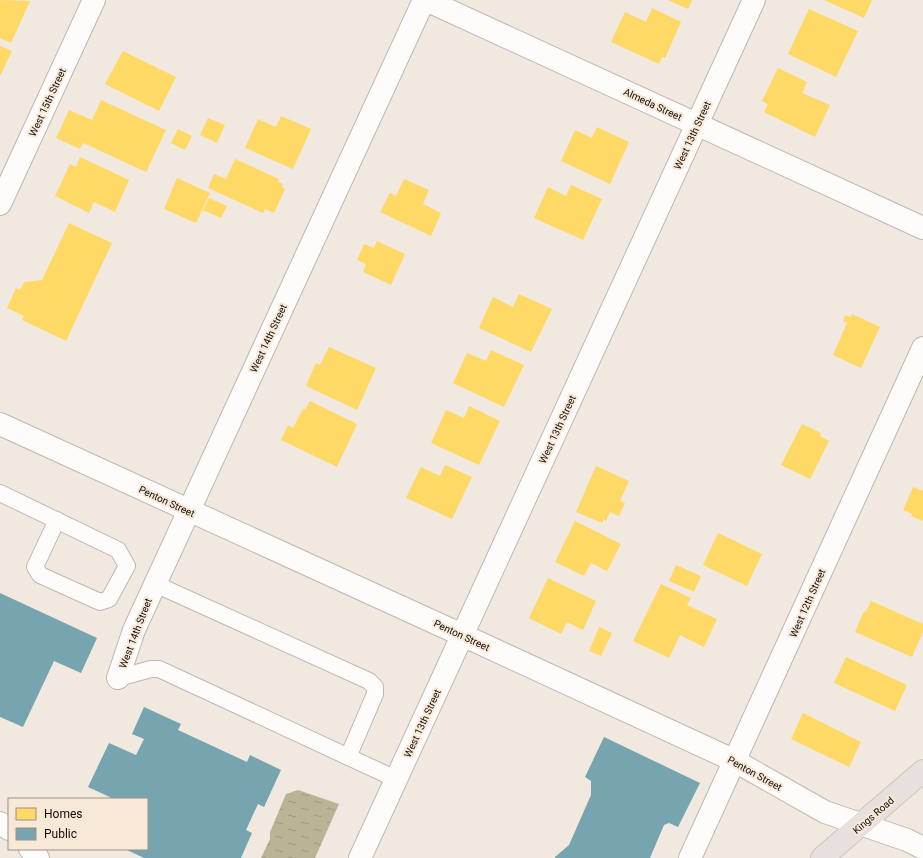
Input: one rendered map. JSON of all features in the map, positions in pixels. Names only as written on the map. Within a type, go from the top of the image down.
[{"type":"main road","name":"Kings Road","points":[[822,858],[923,771]]},
{"type":"street","name":"West 15th Street","points":[[0,204],[94,0]]},
{"type":"street","name":"Almeda Street","points":[[425,0],[923,228]]},
{"type":"street","name":"West 14th Street","points":[[118,678],[134,630],[425,0]]},
{"type":"street","name":"West 13th Street","points":[[360,858],[754,0]]},
{"type":"street","name":"West 12th Street","points":[[690,858],[923,348]]},
{"type":"street","name":"Penton Street","points":[[0,424],[735,761],[825,812],[907,840],[923,848]]},
{"type":"street","points":[[31,850],[38,858]]},
{"type":"lane","points":[[0,493],[57,520],[118,550],[127,566],[110,599],[100,602],[40,575],[35,567],[57,520]]},
{"type":"lane","points":[[155,584],[369,681],[375,687],[375,694],[348,756]]},
{"type":"lane","points":[[118,678],[151,668],[159,669],[396,779]]},
{"type":"water","points":[[298,790],[339,804],[315,858],[261,858],[270,839],[270,832],[286,794]]},
{"type":"building: Homes","points":[[0,0],[30,1],[11,43],[0,38]]},
{"type":"building: Homes","points":[[668,0],[692,0],[688,9]]},
{"type":"building: Homes","points":[[824,0],[872,0],[864,18]]},
{"type":"building: Homes","points":[[652,8],[681,22],[665,58],[662,57],[659,64],[611,42],[625,12],[646,22]]},
{"type":"building: Homes","points":[[809,9],[858,31],[836,77],[788,54]]},
{"type":"building: Homes","points":[[0,46],[12,51],[0,76]]},
{"type":"building: Homes","points":[[123,51],[176,77],[159,111],[105,84]]},
{"type":"building: Homes","points":[[778,68],[807,82],[802,93],[830,105],[815,137],[764,112],[768,104],[762,101]]},
{"type":"building: Homes","points":[[101,100],[166,130],[146,172],[83,143],[80,149],[56,138],[69,110],[92,120]]},
{"type":"building: Homes","points":[[281,116],[311,129],[293,169],[245,148],[258,119],[276,127]]},
{"type":"building: Homes","points":[[208,118],[225,125],[217,143],[200,135]]},
{"type":"building: Homes","points":[[597,127],[629,142],[610,184],[561,161],[575,130],[592,138]]},
{"type":"building: Homes","points":[[178,129],[192,136],[185,150],[171,143]]},
{"type":"building: Homes","points":[[80,157],[129,180],[115,212],[94,202],[89,213],[55,196],[70,164],[76,167]]},
{"type":"building: Homes","points":[[235,159],[279,179],[278,182],[283,184],[282,187],[285,189],[274,213],[265,209],[263,213],[208,188],[214,174],[226,179]]},
{"type":"building: Homes","points":[[177,178],[210,193],[196,223],[164,209]]},
{"type":"building: Homes","points":[[404,179],[429,190],[423,204],[441,213],[431,236],[380,212],[390,193],[396,196]]},
{"type":"building: Homes","points":[[571,185],[602,199],[583,240],[534,218],[548,187],[566,196]]},
{"type":"building: Homes","points":[[209,198],[227,206],[221,218],[203,210]]},
{"type":"building: Homes","points":[[69,223],[112,243],[66,341],[22,320],[24,316],[7,308],[16,288],[20,290],[24,282],[42,280]]},
{"type":"building: Homes","points":[[377,241],[405,254],[391,285],[363,272],[366,264],[357,260],[364,244],[374,248]]},
{"type":"building: Homes","points":[[519,294],[552,309],[531,352],[479,328],[493,297],[513,307]]},
{"type":"building: Homes","points":[[852,314],[880,327],[861,368],[833,355],[847,323],[843,321],[845,315],[850,317]]},
{"type":"building: Homes","points":[[329,347],[376,368],[357,410],[306,386],[316,363],[320,365]]},
{"type":"building: Homes","points":[[491,350],[524,365],[504,407],[453,383],[467,353],[486,361]]},
{"type":"building: Homes","points":[[310,401],[357,424],[337,467],[281,440],[288,425],[293,428],[303,409],[305,410]]},
{"type":"building: Homes","points":[[469,406],[500,421],[479,465],[431,443],[446,410],[464,418]]},
{"type":"building: Homes","points":[[802,424],[821,433],[820,436],[829,441],[810,479],[781,465]]},
{"type":"building: Homes","points":[[445,465],[472,477],[452,519],[406,498],[421,467],[440,476]]},
{"type":"building: Homes","points":[[596,466],[629,481],[620,501],[625,503],[619,516],[610,512],[606,521],[604,519],[602,523],[576,512]]},
{"type":"building: Homes","points":[[913,487],[923,491],[923,521],[911,516],[912,514],[903,510]]},
{"type":"building: Homes","points":[[575,521],[621,544],[607,571],[591,563],[584,576],[555,562]]},
{"type":"building: Homes","points":[[718,533],[762,554],[747,586],[703,565]]},
{"type":"building: Homes","points":[[676,565],[701,576],[694,592],[669,581]]},
{"type":"building: Homes","points":[[548,578],[596,601],[583,630],[567,622],[561,634],[529,618]]},
{"type":"building: Homes","points":[[661,584],[691,598],[687,605],[717,619],[704,647],[680,635],[669,658],[633,641]]},
{"type":"building: Homes","points":[[871,601],[923,624],[923,632],[912,657],[855,632],[864,611],[866,612]]},
{"type":"building: Homes","points":[[599,627],[612,633],[601,656],[589,651]]},
{"type":"building: Homes","points":[[846,657],[907,685],[895,711],[834,683]]},
{"type":"building: Homes","points":[[803,713],[861,742],[849,767],[791,739]]},
{"type":"building: Public","points":[[0,593],[97,638],[81,673],[54,661],[23,727],[0,717]]},
{"type":"building: Public","points":[[144,707],[181,724],[178,730],[247,762],[250,755],[281,770],[264,807],[258,804],[246,830],[252,833],[241,858],[144,858],[127,850],[148,850],[148,798],[112,798],[88,787],[109,743],[136,755],[144,739],[132,734]]},
{"type":"building: Public","points":[[604,737],[700,783],[678,827],[669,823],[664,825],[650,858],[555,858],[569,845],[591,795],[591,781],[585,777]]}]
